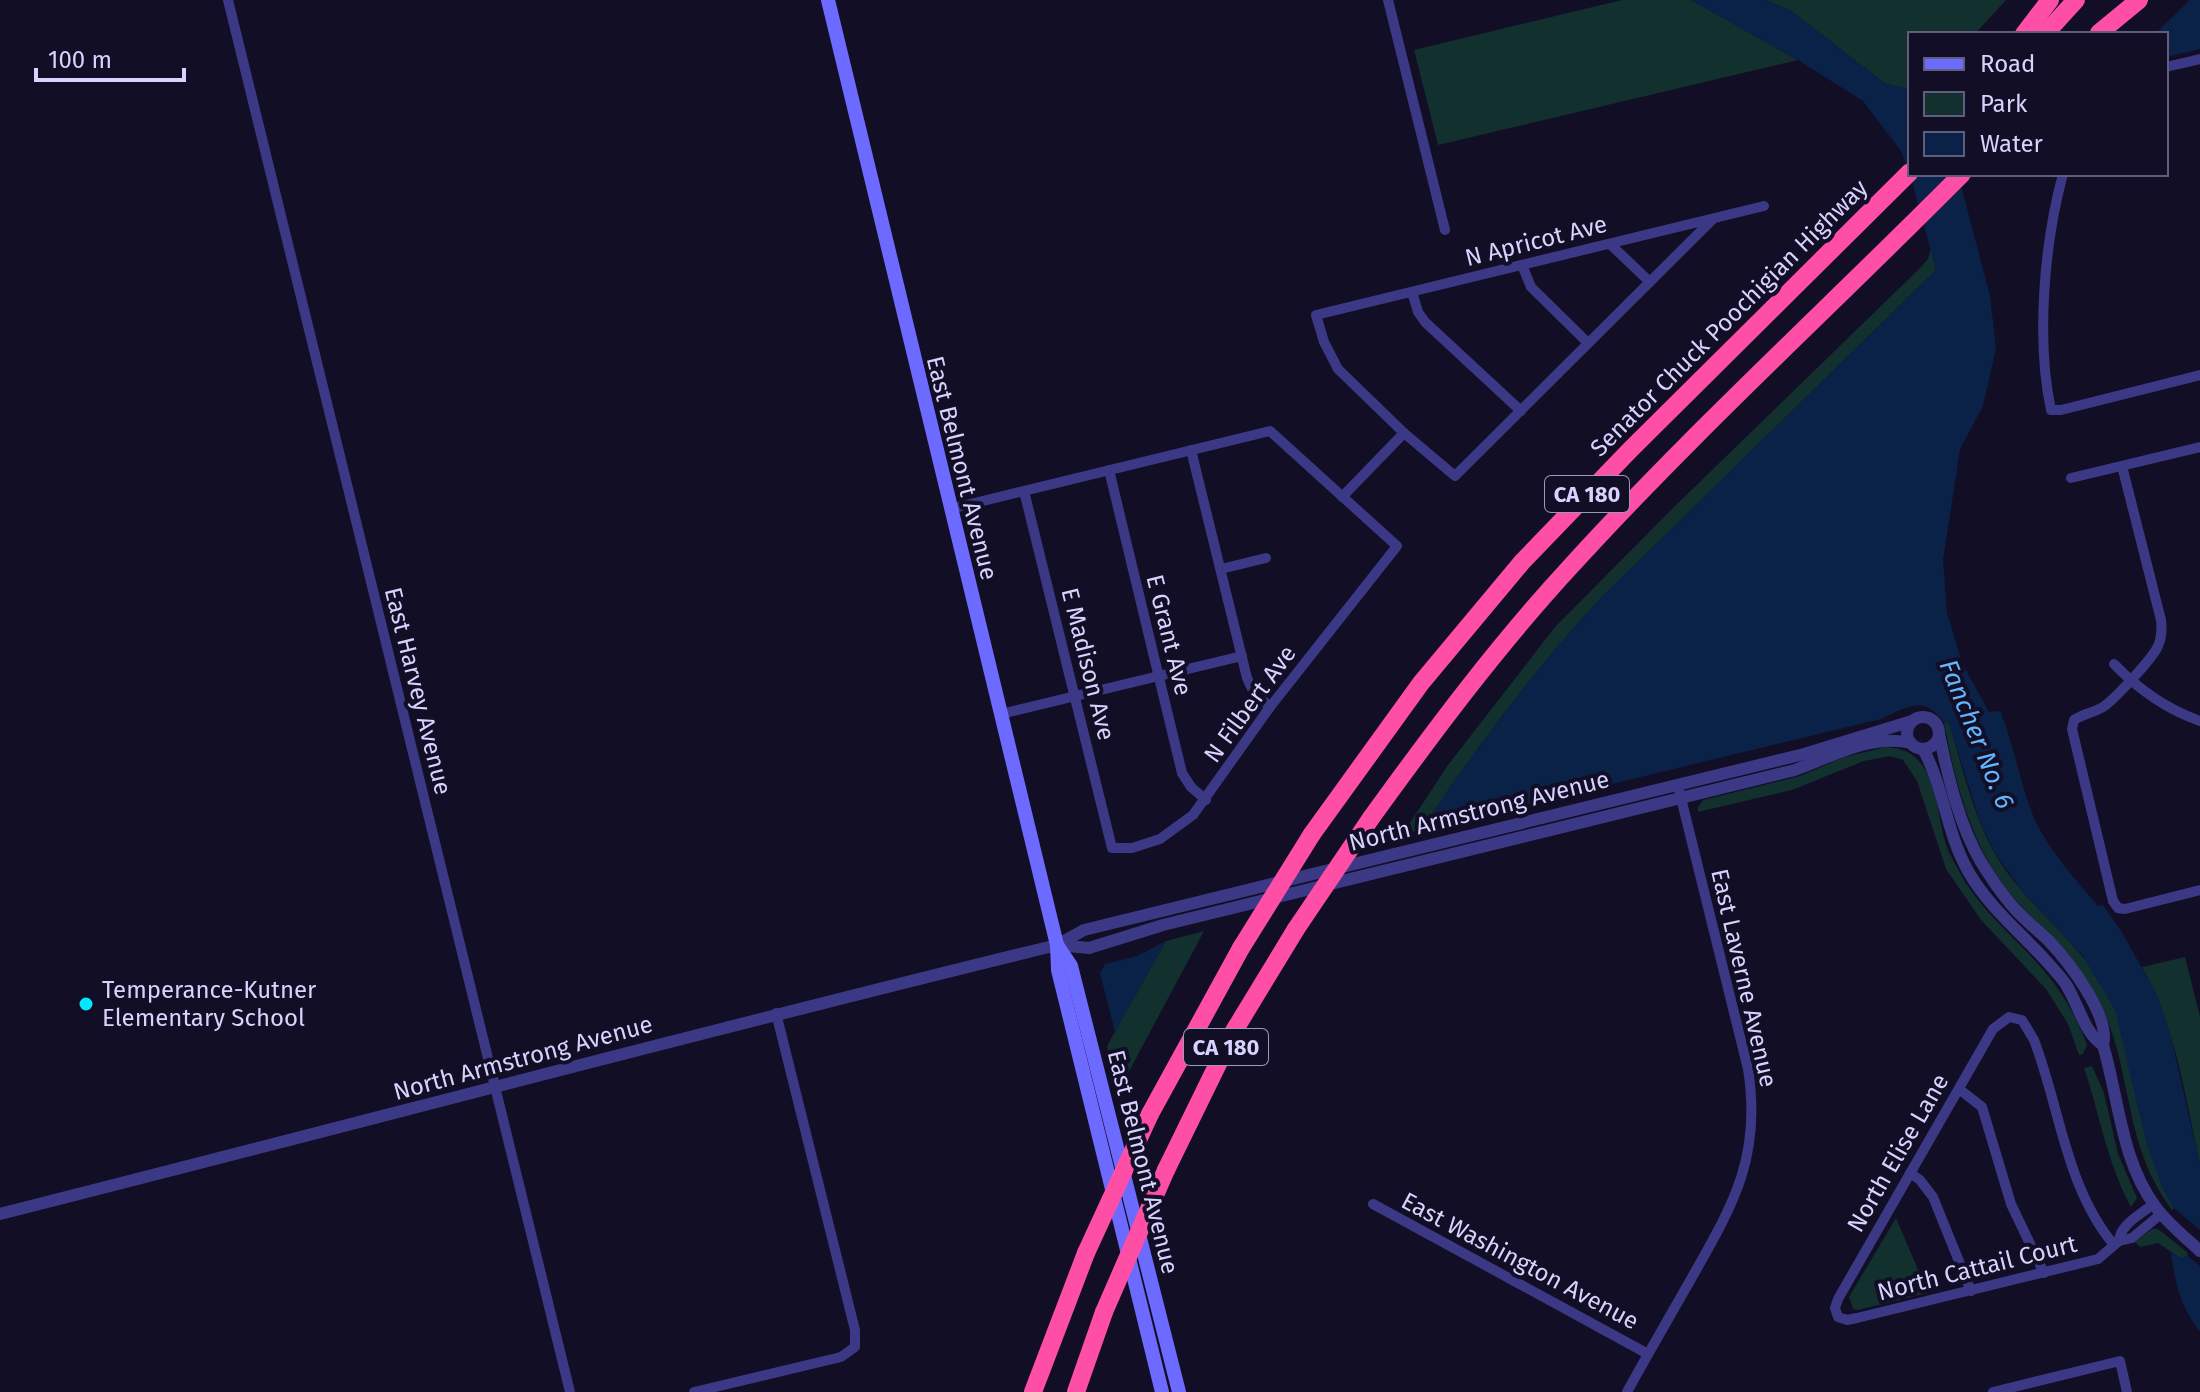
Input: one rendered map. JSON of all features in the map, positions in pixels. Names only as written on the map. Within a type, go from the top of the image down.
[{"type":"highway","points":[[2026,32],[2050,0]]},
{"type":"highway","points":[[2047,32],[2076,0]]},
{"type":"highway","points":[[2100,32],[2125,0]]},
{"type":"highway","points":[[2100,32],[2139,0]]},
{"type":"highway","name":"CA 180","points":[[1076,1392],[1104,1312],[1166,1170],[1234,1031],[1296,929],[1371,818],[1490,659],[1570,566],[1960,176]]},
{"type":"highway","name":"Senator Chuck Poochigian Highway","points":[[1033,1392],[1086,1253],[1150,1114],[1241,948],[1312,834],[1421,683],[1522,562],[1630,450],[1904,179]]},
{"type":"main road","name":"East Belmont Avenue","points":[[828,0],[1057,945],[1058,970],[1162,1392]]},
{"type":"main road","name":"East Belmont Avenue","points":[[1057,945],[1071,966],[1179,1392]]},
{"type":"street","name":"East Harvey Avenue","points":[[228,0],[570,1392]]},
{"type":"street","points":[[1388,0],[1445,230]]},
{"type":"street","points":[[2168,67],[2200,59]]},
{"type":"street","points":[[2063,176],[2051,239],[2042,350],[2051,410],[2200,375]]},
{"type":"street","name":"N Apricot Ave","points":[[1404,433],[1338,369],[1324,342],[1316,315],[1764,206]]},
{"type":"street","points":[[950,509],[1270,431],[1342,497],[1404,433],[1455,476],[1713,219]]},
{"type":"street","points":[[1610,244],[1650,282]]},
{"type":"street","points":[[1522,265],[1531,287],[1588,343]]},
{"type":"street","points":[[1412,292],[1418,312],[1425,322],[1521,411]]},
{"type":"street","points":[[2071,478],[2200,447]]},
{"type":"street","points":[[1191,450],[1242,656],[1253,691],[1270,707]]},
{"type":"street","points":[[2122,466],[2161,620],[2162,635],[2155,652],[2129,680],[2101,708],[2074,720],[2072,729],[2113,901],[2118,908],[2125,909],[2200,890]]},
{"type":"street","name":"E Grant Ave","points":[[1109,470],[1182,773],[1191,787],[1206,800]]},
{"type":"street","name":"E Madison Ave","points":[[1024,491],[1112,848]]},
{"type":"street","name":"N Filbert Ave","points":[[1112,848],[1132,848],[1160,839],[1193,815],[1270,707],[1397,546],[1342,497]]},
{"type":"street","points":[[1221,569],[1266,558]]},
{"type":"street","points":[[1001,714],[1242,656]]},
{"type":"street","points":[[2114,664],[2150,697],[2200,721]]},
{"type":"street","points":[[2103,1045],[2093,1039],[2065,984],[2001,917],[1970,874],[1954,841],[1936,780],[1923,749],[1911,743],[1907,730],[1912,721],[1922,717],[1932,719],[1938,728],[1963,819],[1980,860],[2009,902],[2049,942],[2076,976],[2100,1019],[2106,1035],[2103,1045],[2128,1151],[2143,1188],[2157,1209],[2200,1251]]},
{"type":"street","name":"North Armstrong Avenue","points":[[0,1214],[776,1013],[1057,945],[1084,930],[1804,754],[1912,721]]},
{"type":"street","points":[[1923,749],[1932,746],[1939,734]]},
{"type":"street","name":"North Armstrong Avenue","points":[[1057,945],[1089,948],[1163,925],[1795,770],[1877,742],[1911,743]]},
{"type":"street","name":"East Laverne Avenue","points":[[1627,1392],[1732,1206],[1748,1158],[1753,1113],[1748,1069],[1678,785]]},
{"type":"street","points":[[694,1392],[841,1357],[855,1347],[855,1330],[776,1013]]},
{"type":"street","name":"North Elise Lane","points":[[1838,1317],[1835,1308],[1838,1299],[1993,1029],[2009,1017],[2022,1020],[2034,1040],[2085,1202],[2101,1230],[2117,1243]]},
{"type":"street","points":[[1959,1089],[1982,1107],[2011,1204],[2044,1273]]},
{"type":"street","points":[[1910,1173],[1933,1197],[1971,1291]]},
{"type":"street","name":"East Washington Avenue","points":[[1373,1204],[1648,1354]]},
{"type":"street","name":"North Cattail Court","points":[[1838,1317],[1847,1320],[1857,1318],[2098,1259],[2117,1243],[2124,1227],[2157,1209]]},
{"type":"street","points":[[1993,1392],[2120,1361],[2127,1392]]},
{"type":"green space","points":[[1622,0],[1691,0],[1798,60],[1438,145],[1414,50]]},
{"type":"green space","points":[[1766,0],[2006,0],[1977,32],[1908,32],[1908,89],[1886,84],[1791,11]]},
{"type":"green space","points":[[1931,248],[1936,270],[1602,597],[1507,710],[1421,830],[1402,835],[1448,765],[1555,627],[1922,266]]},
{"type":"green space","points":[[1944,723],[1949,723],[1980,822],[1998,859],[2094,971],[2115,1010],[2124,1035],[2146,1136],[2162,1185],[2174,1208],[2172,1210],[2144,1160],[2119,1057],[2101,1005],[2083,974],[2013,897],[1986,858],[1960,792]]},
{"type":"green space","points":[[1886,747],[1915,757],[1924,768],[1954,862],[1979,901],[2061,993],[2087,1045],[2083,1054],[2079,1055],[2068,1024],[2046,989],[1981,920],[1946,869],[1917,781],[1903,760],[1890,756],[1864,761],[1792,790],[1698,812],[1703,800],[1800,776],[1844,757]]},
{"type":"green space","points":[[1204,931],[1118,1092],[1107,1046],[1166,941]]},
{"type":"green space","points":[[2185,957],[2200,1017],[2200,1164],[2171,1038],[2154,990],[2142,967]]},
{"type":"green space","points":[[2092,1066],[2104,1093],[2118,1154],[2137,1198],[2131,1207],[2110,1156],[2084,1068]]},
{"type":"green space","points":[[1896,1218],[1928,1293],[1853,1309],[1849,1297]]},
{"type":"green space","points":[[2152,1229],[2158,1229],[2188,1256],[2180,1258],[2158,1243],[2140,1247],[2135,1242]]},
{"type":"water","points":[[1691,0],[1766,0],[1791,11],[1886,84],[1908,89],[1908,169],[1901,151],[1863,101],[1798,60]]},
{"type":"water","points":[[2190,0],[2200,0],[2200,49],[2168,57],[2168,32],[2157,32]]},
{"type":"water","name":"Fancher No. 6","points":[[1911,176],[1959,176],[1990,296],[1996,348],[1983,406],[1960,449],[1943,560],[1947,613],[1962,663],[1989,712],[2000,711],[2028,802],[2040,830],[2098,906],[2103,905],[2157,995],[2169,1029],[2200,1164],[2200,1230],[2174,1208],[2162,1187],[2146,1142],[2115,1010],[2082,955],[2023,892],[1996,855],[1980,822],[1949,723],[1944,723],[1930,708],[1907,707],[1881,719],[1421,830],[1507,710],[1602,597],[1936,270]]},
{"type":"water","points":[[1166,941],[1115,1032],[1100,973],[1105,964],[1137,956]]},
{"type":"water","points":[[2171,1253],[2180,1258],[2188,1256],[2200,1266],[2200,1332],[2180,1295]]},
{"type":"place","name":"Temperance-Kutner Elementary School","points":[[86,1004]]}]
